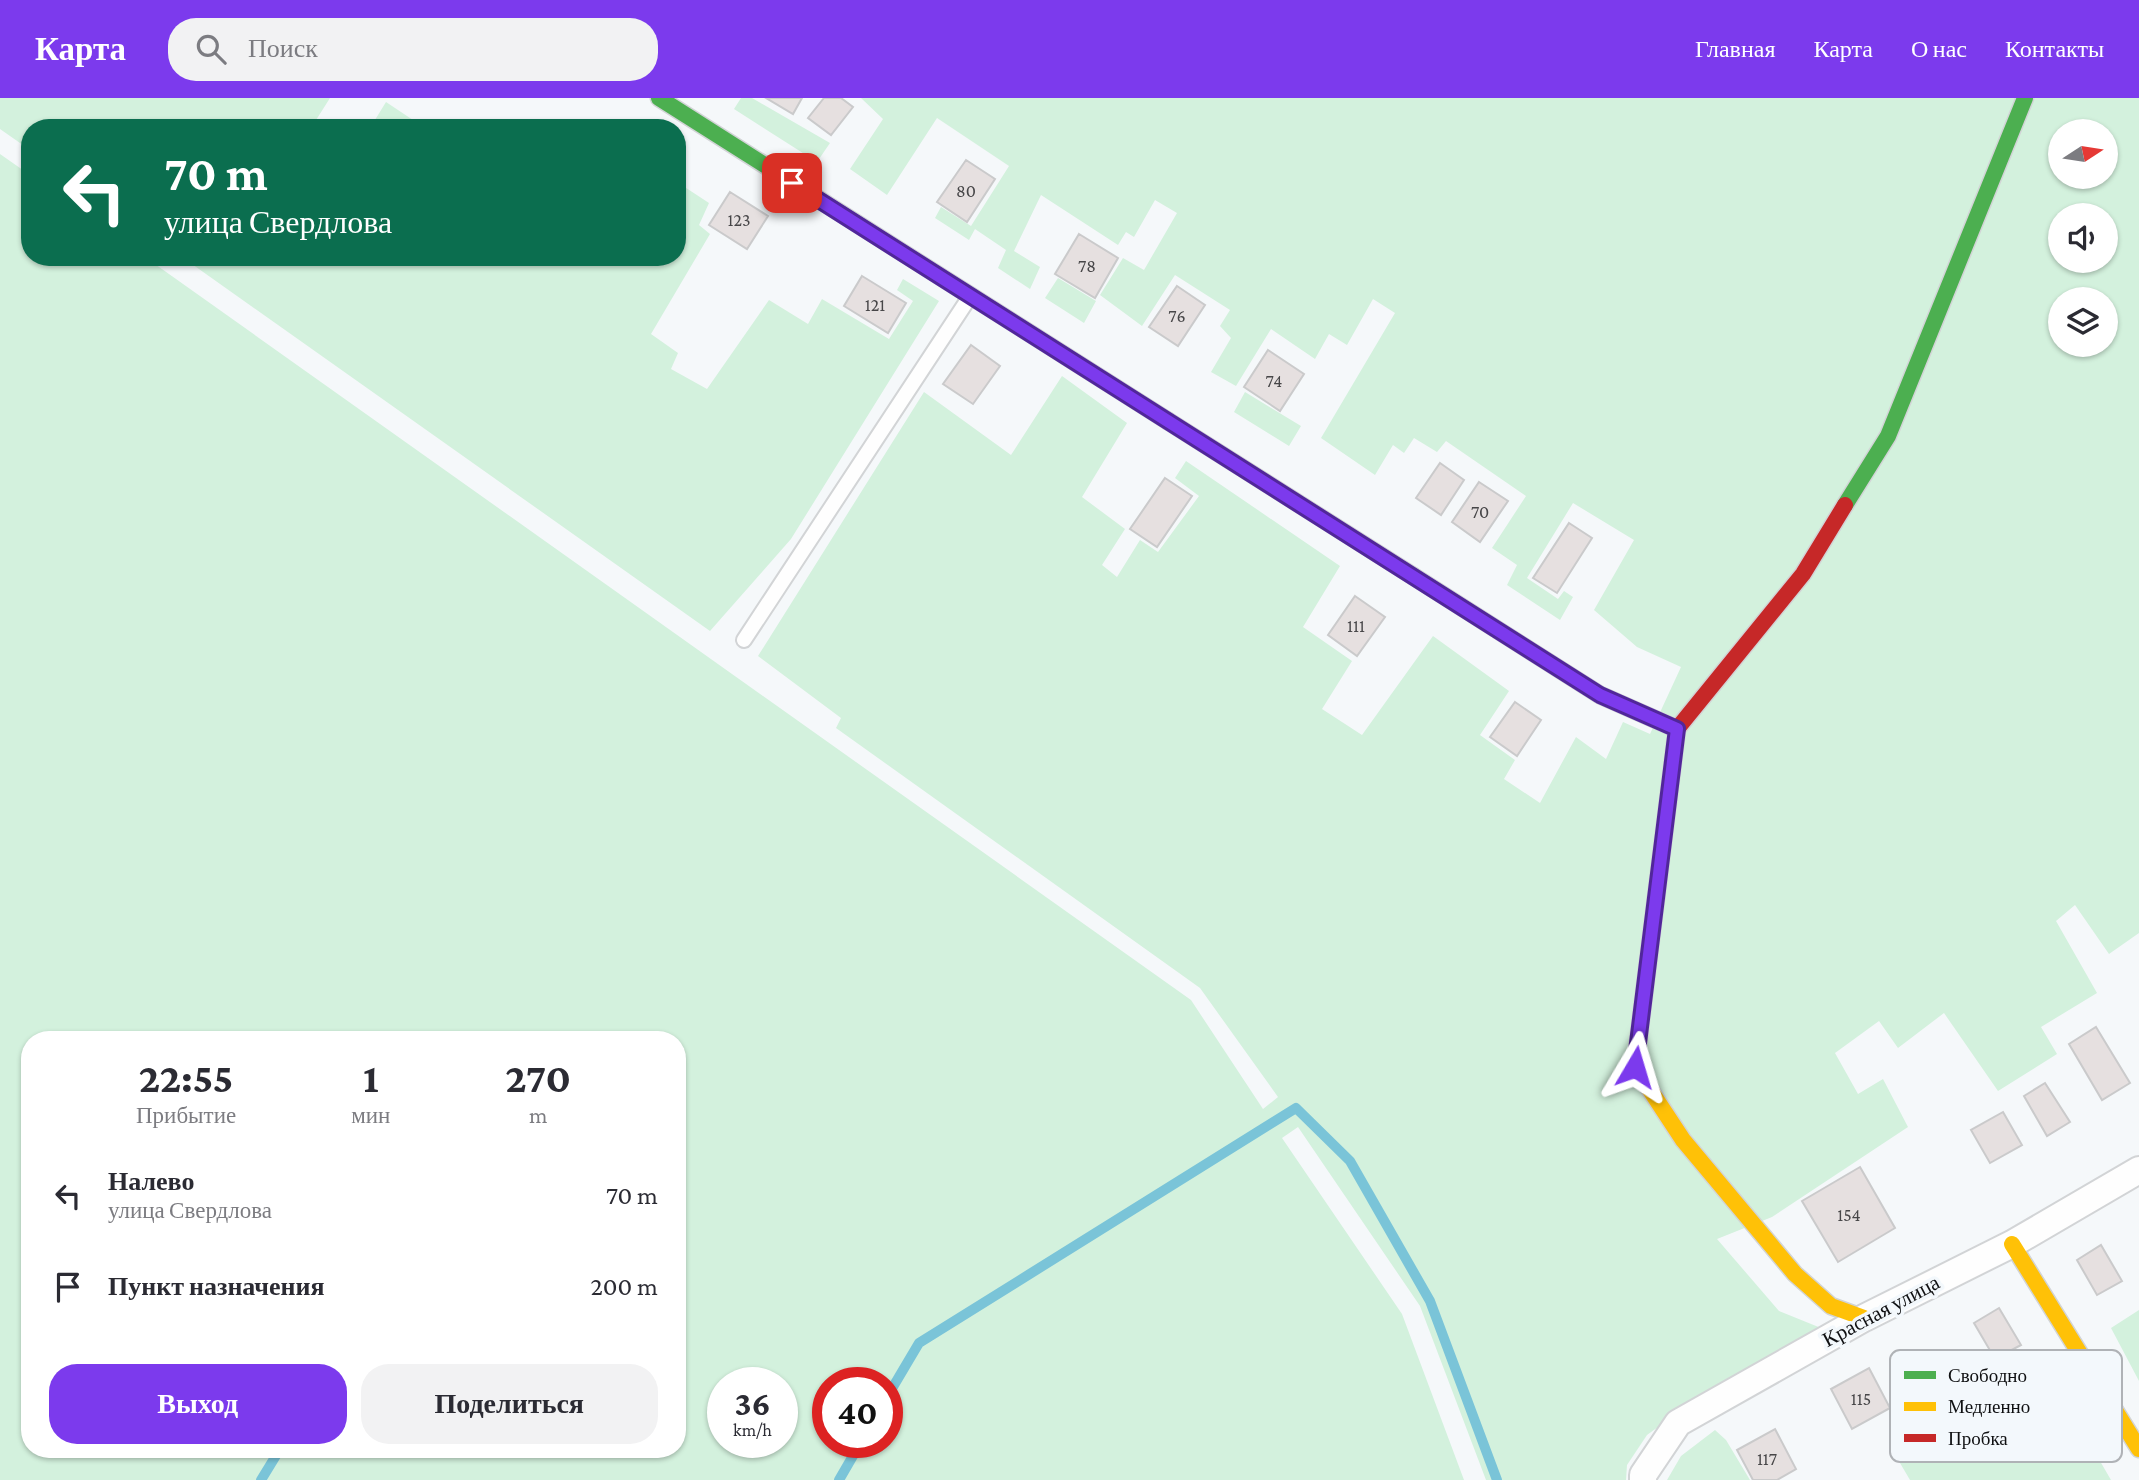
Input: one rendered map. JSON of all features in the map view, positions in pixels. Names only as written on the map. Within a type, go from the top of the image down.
[{"type":"street","points":[[659,98],[1600,695],[1677,729]]},
{"type":"street","points":[[1864,1318],[1831,1306],[1795,1274],[1683,1140],[1635,1067],[1677,729],[1803,574],[1888,436],[2025,98]]},
{"type":"street","name":"Красная улица","points":[[1643,1478],[1678,1423],[1864,1318],[2011,1244],[2139,1170]]},
{"type":"street","points":[[2011,1244],[2077,1350]]},
{"type":"street","points":[[2122,1422],[2139,1449]]},
{"type":"lane","points":[[744,640],[970,297]]},
{"type":"green space","points":[[0,98],[330,98],[317,119],[21,119],[21,144],[0,129]]},
{"type":"green space","points":[[741,98],[752,98],[830,143],[817,162],[734,109]]},
{"type":"green space","points":[[861,98],[2139,98],[2139,933],[2109,954],[2075,905],[2056,921],[2097,993],[2041,1027],[2057,1054],[1998,1091],[1944,1013],[1898,1048],[1879,1021],[1835,1053],[1858,1094],[1883,1079],[1908,1127],[1772,1217],[1717,1239],[1779,1311],[1821,1328],[1695,1400],[1647,1435],[1627,1465],[1626,1480],[1486,1480],[1420,1306],[1298,1127],[1282,1138],[1402,1314],[1464,1480],[0,1480],[0,154],[21,169],[21,266],[158,266],[1191,1000],[1263,1109],[1278,1097],[1200,988],[836,728],[841,718],[758,656],[924,392],[1011,455],[1062,376],[1127,423],[1082,497],[1125,529],[1102,565],[1117,577],[1140,540],[1158,552],[1199,496],[1175,478],[1186,461],[1340,566],[1303,627],[1352,661],[1322,709],[1362,735],[1433,636],[1509,691],[1480,735],[1515,760],[1504,779],[1540,803],[1576,737],[1606,759],[1623,722],[1650,734],[1681,667],[1637,647],[1594,610],[1634,540],[1573,503],[1527,578],[1558,599],[1564,591],[1573,597],[1560,620],[1507,585],[1517,565],[1492,548],[1526,496],[1446,441],[1437,452],[1414,438],[1404,453],[1393,445],[1375,475],[1321,438],[1395,313],[1373,299],[1347,345],[1329,334],[1315,359],[1271,329],[1236,386],[1211,372],[1231,338],[1220,326],[1230,310],[1175,275],[1142,326],[1100,295],[1123,258],[1144,270],[1177,213],[1155,200],[1134,237],[1126,232],[1118,245],[1041,195],[1014,251],[1040,267],[1030,289],[998,268],[1006,250],[975,229],[969,240],[935,218],[941,207],[971,226],[1009,166],[937,118],[887,195],[850,169],[883,119]]},
{"type":"green space","points":[[386,102],[412,119],[376,119]]},
{"type":"green space","points":[[686,188],[709,203],[699,225],[710,234],[651,334],[678,353],[671,369],[707,389],[769,300],[808,324],[822,299],[889,339],[913,301],[897,290],[903,279],[939,301],[791,539],[710,631],[195,266],[686,266]]},
{"type":"green space","points":[[1058,278],[1096,301],[1084,323],[1045,298]]},
{"type":"green space","points":[[1245,392],[1301,426],[1289,446],[1234,412]]},
{"type":"green space","points":[[2139,1310],[2139,1381],[2111,1328]]},
{"type":"green space","points":[[1715,1430],[1726,1440],[1750,1480],[1667,1480],[1681,1456]]},
{"type":"green space","points":[[2101,1462],[2111,1480],[1910,1480],[1900,1463]]},
{"type":"building","points":[[766,98],[802,98],[793,114]]},
{"type":"building","points":[[824,98],[841,98],[853,107],[831,135],[808,118]]},
{"type":"building","points":[[966,160],[995,179],[967,222],[937,202]]},
{"type":"building","points":[[730,192],[768,216],[747,249],[709,225]]},
{"type":"building","points":[[1079,234],[1118,258],[1095,298],[1055,274]]},
{"type":"building","points":[[862,276],[906,303],[888,333],[844,306]]},
{"type":"building","points":[[1177,286],[1205,305],[1178,346],[1149,327]]},
{"type":"building","points":[[971,345],[1000,366],[973,404],[943,384]]},
{"type":"building","points":[[1268,350],[1304,374],[1280,411],[1244,387]]},
{"type":"building","points":[[1440,463],[1464,480],[1441,515],[1416,498]]},
{"type":"building","points":[[1165,478],[1192,496],[1157,547],[1130,529]]},
{"type":"building","points":[[1479,482],[1508,501],[1480,542],[1452,522]]},
{"type":"building","points":[[1569,523],[1592,538],[1557,593],[1533,578]]},
{"type":"building","points":[[1355,596],[1385,617],[1357,656],[1328,635]]},
{"type":"building","points":[[1515,702],[1541,720],[1517,756],[1490,737]]},
{"type":"building","points":[[2096,1027],[2130,1083],[2102,1100],[2069,1044]]},
{"type":"building","points":[[2045,1083],[2070,1122],[2047,1136],[2024,1096]]},
{"type":"building","points":[[2003,1112],[2022,1145],[1990,1163],[1971,1130]]},
{"type":"building","points":[[1860,1167],[1895,1228],[1838,1262],[1802,1201]]},
{"type":"building","points":[[2101,1245],[2122,1281],[2097,1295],[2077,1260]]},
{"type":"building","points":[[1999,1308],[2021,1345],[2012,1350],[1990,1350],[1974,1323]]},
{"type":"building","points":[[1869,1368],[1890,1408],[1852,1429],[1831,1389]]},
{"type":"building","points":[[1775,1429],[1796,1469],[1777,1480],[1753,1480],[1737,1450]]},
{"type":"waterway","points":[[903,1370],[919,1343],[1296,1108],[1350,1161],[1430,1301],[1497,1480]]},
{"type":"waterway","points":[[261,1480],[274,1458]]},
{"type":"waterway","points":[[839,1480],[852,1458]]},
{"type":"traffic: fast","points":[[659,98],[1168,421]]},
{"type":"traffic: fast","points":[[1845,505],[1888,436],[2025,98]]},
{"type":"traffic: fast","points":[[1413,576],[1600,695],[1677,729]]},
{"type":"traffic: slow","points":[[1168,421],[1413,576]]},
{"type":"traffic: slow","points":[[1656,898],[1635,1067],[1683,1140],[1795,1274],[1831,1306],[1864,1318]]},
{"type":"traffic: slow","points":[[2012,1244],[2078,1350]]},
{"type":"traffic: slow","points":[[2122,1422],[2139,1449]]},
{"type":"traffic: jam","points":[[1656,898],[1677,729],[1803,574],[1845,505]]},
{"type":"route","points":[[792,183],[1600,695],[1677,729],[1635,1067]]}]
